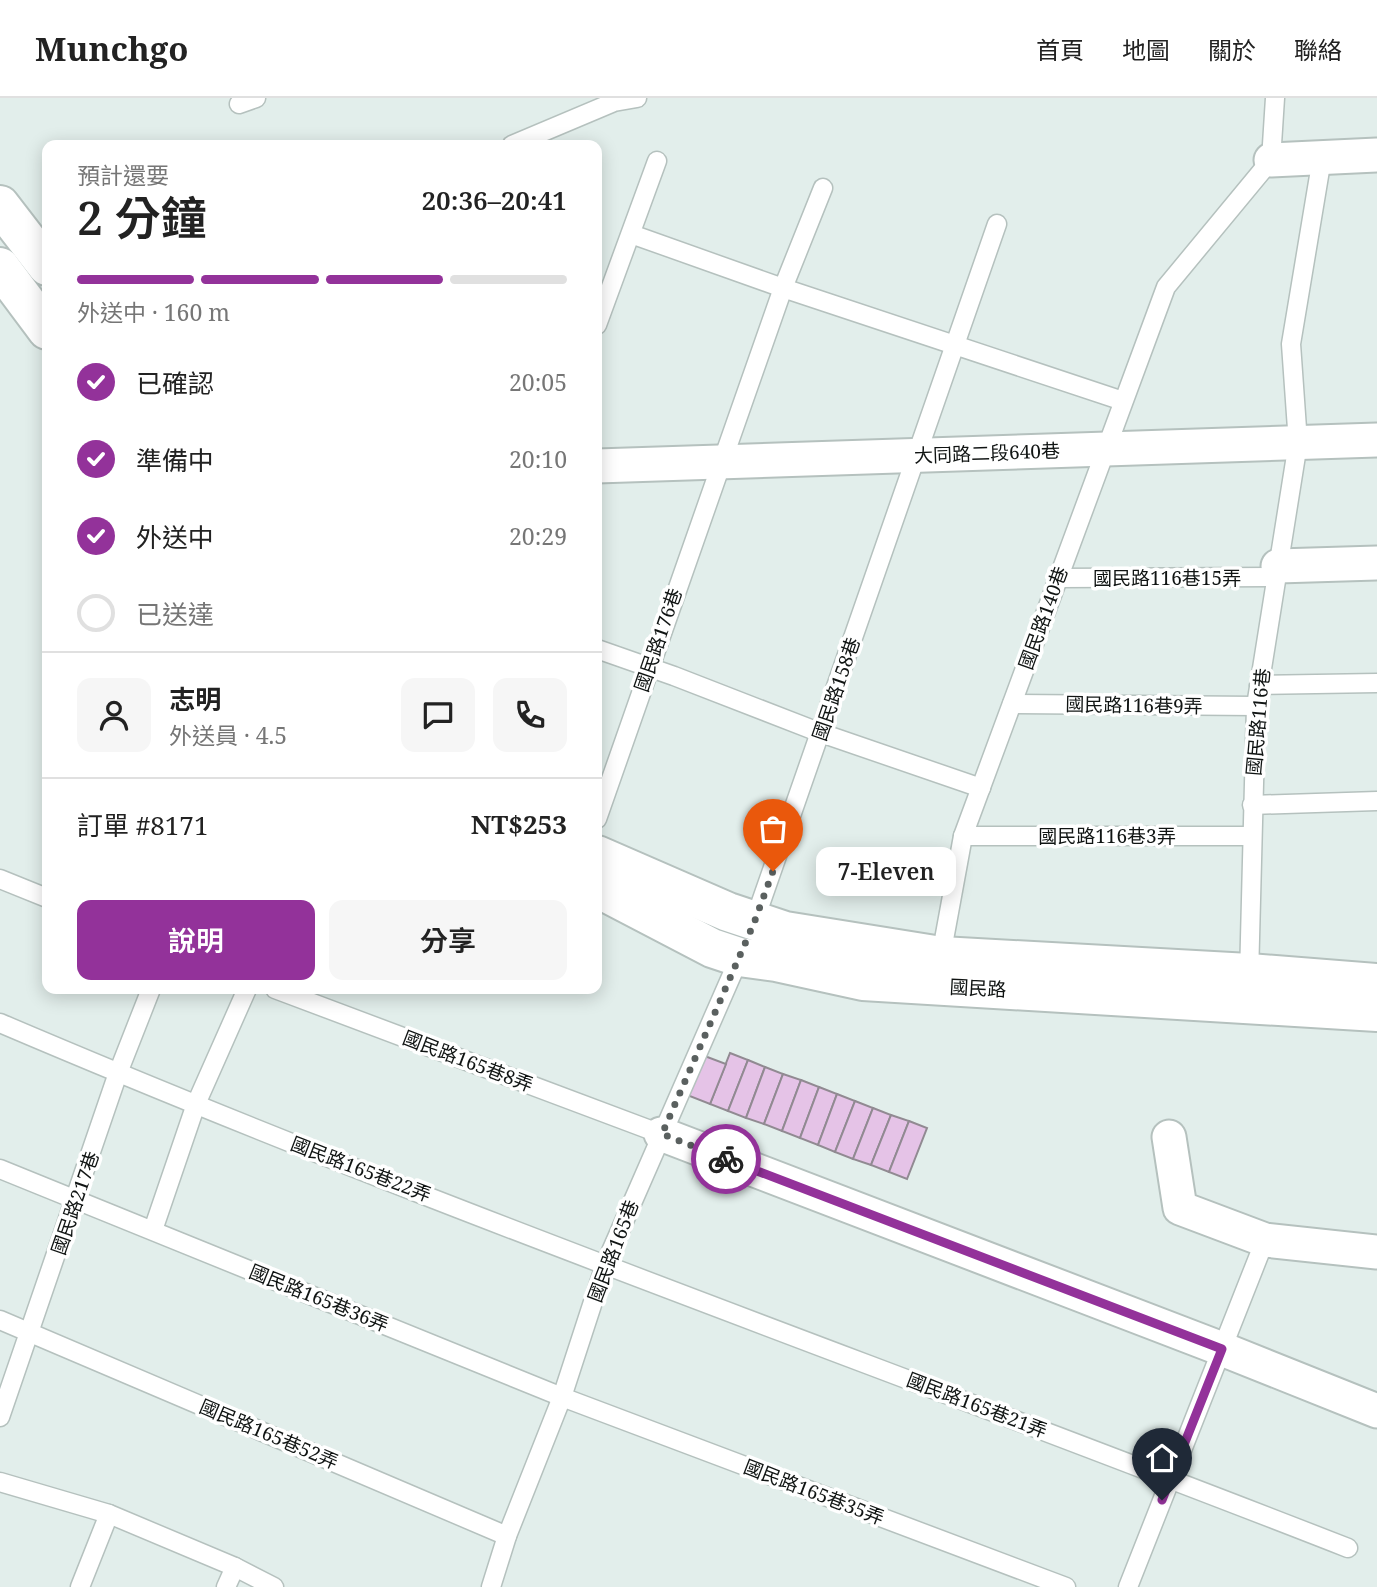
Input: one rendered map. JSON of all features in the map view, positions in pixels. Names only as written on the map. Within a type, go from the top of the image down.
[{"type":"street","points":[[1271,160],[1377,155]]},
{"type":"street","points":[[0,205],[42,260]]},
{"type":"street","points":[[0,267],[42,323]]},
{"type":"street","name":"大同路二段640巷","points":[[602,466],[1377,440]]},
{"type":"street","points":[[1277,572],[1377,563]]},
{"type":"street","name":"國民路","points":[[602,857],[754,923],[785,931],[942,956],[1248,988],[1377,1012]]},
{"type":"street","name":"國民路","points":[[602,891],[712,948],[739,957],[776,962],[863,981],[1248,988],[1377,984]]},
{"type":"street","points":[[662,1134],[1377,1411]]},
{"type":"street","points":[[1169,1136],[1180,1208],[1265,1240],[1377,1252]]},
{"type":"lane","points":[[523,140],[613,100],[637,98]]},
{"type":"lane","points":[[1271,160],[1275,98]]},
{"type":"lane","name":"國民路116巷","points":[[1248,988],[1256,706],[1298,443],[1291,344],[1322,158]]},
{"type":"lane","name":"國民路140巷","points":[[942,956],[963,836],[1166,287],[1271,160]]},
{"type":"lane","points":[[602,312],[657,161]]},
{"type":"lane","name":"國民路176巷","points":[[602,804],[783,288],[823,188]]},
{"type":"lane","name":"國民路158巷","points":[[754,923],[997,224]]},
{"type":"lane","points":[[631,234],[783,288],[1124,401]]},
{"type":"lane","name":"國民路116巷15弄","points":[[1058,578],[1277,572]]},
{"type":"lane","points":[[602,651],[821,733],[981,788]]},
{"type":"lane","points":[[1259,685],[1377,683]]},
{"type":"lane","name":"國民路116巷9弄","points":[[1012,704],[1256,706]]},
{"type":"lane","points":[[1252,805],[1377,801]]},
{"type":"lane","name":"國民路116巷3弄","points":[[963,836],[1251,836]]},
{"type":"lane","points":[[0,879],[42,896]]},
{"type":"lane","name":"國民路165巷","points":[[491,1587],[507,1536],[562,1397],[605,1265],[754,923]]},
{"type":"lane","name":"國民路217巷","points":[[0,1417],[77,1199],[118,1073],[149,994]]},
{"type":"lane","points":[[153,1230],[196,1104],[245,994]]},
{"type":"lane","name":"國民路165巷8弄","points":[[288,994],[662,1134]]},
{"type":"lane","name":"國民路165巷22弄","points":[[0,1023],[118,1073],[605,1265]]},
{"type":"lane","name":"國民路165巷36弄","points":[[0,1169],[562,1397]]},
{"type":"lane","points":[[1128,1587],[1265,1240]]},
{"type":"lane","name":"國民路165巷21弄","points":[[605,1265],[1348,1548]]},
{"type":"lane","name":"國民路165巷52弄","points":[[0,1320],[507,1536]]},
{"type":"lane","name":"國民路165巷35弄","points":[[562,1397],[1066,1587]]},
{"type":"lane","points":[[0,1482],[109,1514],[235,1567],[274,1587]]},
{"type":"lane","points":[[80,1587],[109,1514]]},
{"type":"lane","points":[[226,1587],[235,1567]]},
{"type":"building","points":[[730,1053],[748,1060],[728,1111],[710,1104]]},
{"type":"building","points":[[702,1055],[726,1064],[710,1104],[687,1095]]},
{"type":"building","points":[[748,1060],[765,1067],[746,1118],[728,1111]]},
{"type":"building","points":[[765,1067],[783,1074],[764,1124],[746,1118]]},
{"type":"building","points":[[783,1074],[801,1080],[782,1131],[764,1124]]},
{"type":"building","points":[[801,1080],[819,1087],[800,1138],[782,1131]]},
{"type":"building","points":[[819,1087],[837,1094],[818,1145],[800,1138]]},
{"type":"building","points":[[837,1094],[855,1101],[835,1152],[818,1145]]},
{"type":"building","points":[[855,1101],[873,1108],[853,1159],[835,1152]]},
{"type":"building","points":[[873,1108],[891,1115],[871,1165],[853,1159]]},
{"type":"building","points":[[891,1115],[909,1121],[889,1172],[871,1165]]},
{"type":"building","points":[[909,1121],[927,1128],[907,1179],[889,1172]]},
{"type":"way so far","points":[[726,1159],[662,1134],[754,923],[773,871]]},
{"type":"place","name":"7-Eleven","points":[[773,871]]},
{"type":"route","points":[[726,1159],[1222,1349],[1162,1500]]}]
